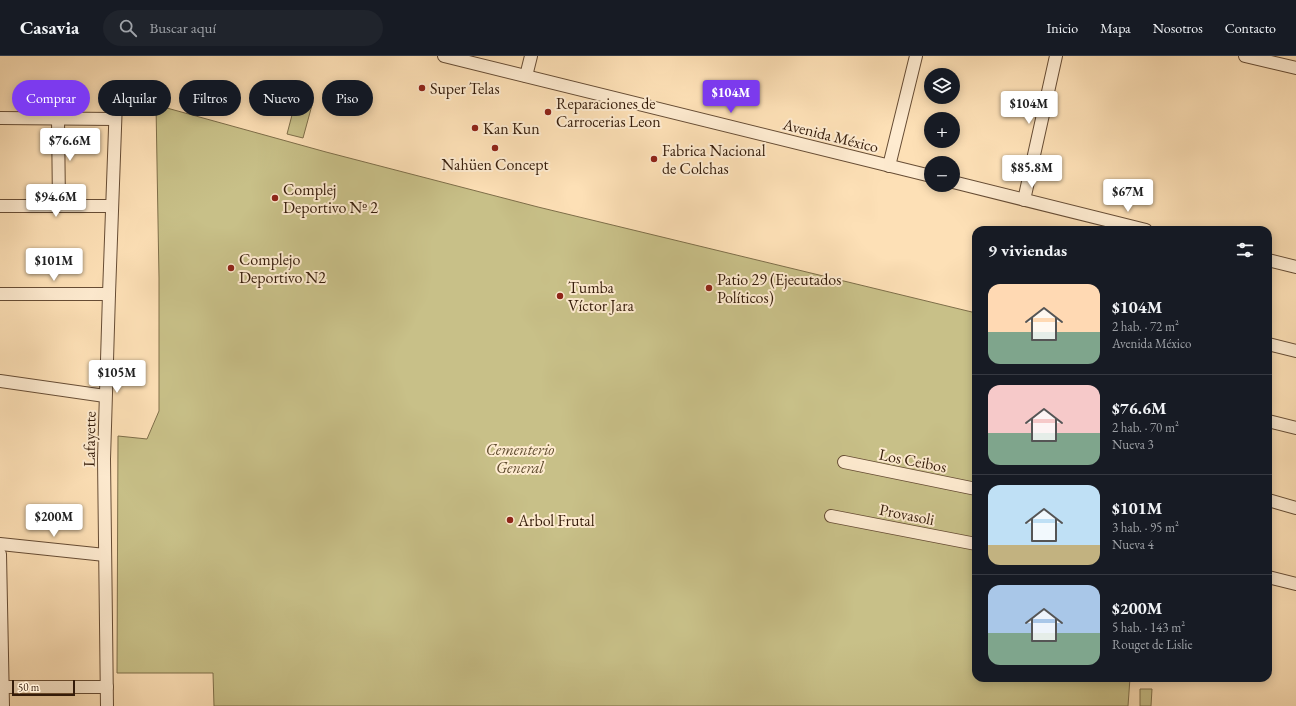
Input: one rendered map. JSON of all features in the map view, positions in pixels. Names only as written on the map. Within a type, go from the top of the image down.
[{"type":"street","name":"Avenida México","points":[[444,56],[924,174]]},
{"type":"street","points":[[526,76],[531,56]]},
{"type":"street","points":[[889,166],[916,56]]},
{"type":"street","points":[[1024,200],[1056,56]]},
{"type":"street","points":[[1245,56],[1296,68]]},
{"type":"street","name":"Lafayette","points":[[107,706],[105,396],[115,116]]},
{"type":"street","points":[[0,118],[115,119]]},
{"type":"street","points":[[58,119],[59,206]]},
{"type":"street","points":[[960,184],[1024,200],[1105,225]]},
{"type":"street","points":[[0,206],[112,206]]},
{"type":"street","points":[[1272,261],[1296,267]]},
{"type":"street","points":[[0,294],[109,294]]},
{"type":"street","points":[[1272,345],[1296,350]]},
{"type":"street","points":[[0,381],[105,396]]},
{"type":"street","points":[[1272,422],[1296,428]]},
{"type":"street","name":"Los Ceibos","points":[[844,462],[972,488]]},
{"type":"street","points":[[1272,501],[1296,508]]},
{"type":"street","name":"Provasoli","points":[[831,516],[972,543]]},
{"type":"street","points":[[0,544],[105,555]]},
{"type":"street","points":[[0,554],[1,687],[3,706]]},
{"type":"street","points":[[1272,578],[1296,584]]},
{"type":"street","points":[[1,687],[107,687]]},
{"type":"green space","name":"Cementerio General","points":[[171,109],[179,111],[179,116],[196,116],[326,152],[538,207],[972,312],[972,682],[1130,682],[1128,706],[214,706],[213,673],[117,673],[118,436],[147,439],[159,411],[159,278],[156,116],[171,116]]},
{"type":"green space","points":[[292,116],[309,116],[303,138],[287,134]]},
{"type":"green space","points":[[1140,689],[1152,689],[1151,706],[1140,706]]},
{"type":"place","name":"Super Telas","points":[[422,88]]},
{"type":"place","name":"Reparaciones de Carrocerias Leon","points":[[548,112]]},
{"type":"place","name":"Kan Kun","points":[[475,128]]},
{"type":"place","name":"Nahüen Concept","points":[[495,148]]},
{"type":"place","name":"Fabrica Nacional de Colchas","points":[[654,159]]},
{"type":"place","name":"Complej Deportivo Nº 2","points":[[275,198]]},
{"type":"place","name":"Complejo Deportivo N2","points":[[231,268]]},
{"type":"place","name":"Patio 29 (Ejecutados Políticos)","points":[[709,288]]},
{"type":"place","name":"Tumba Víctor Jara","points":[[560,296]]},
{"type":"place","name":"Arbol Frutal","points":[[510,520]]}]
